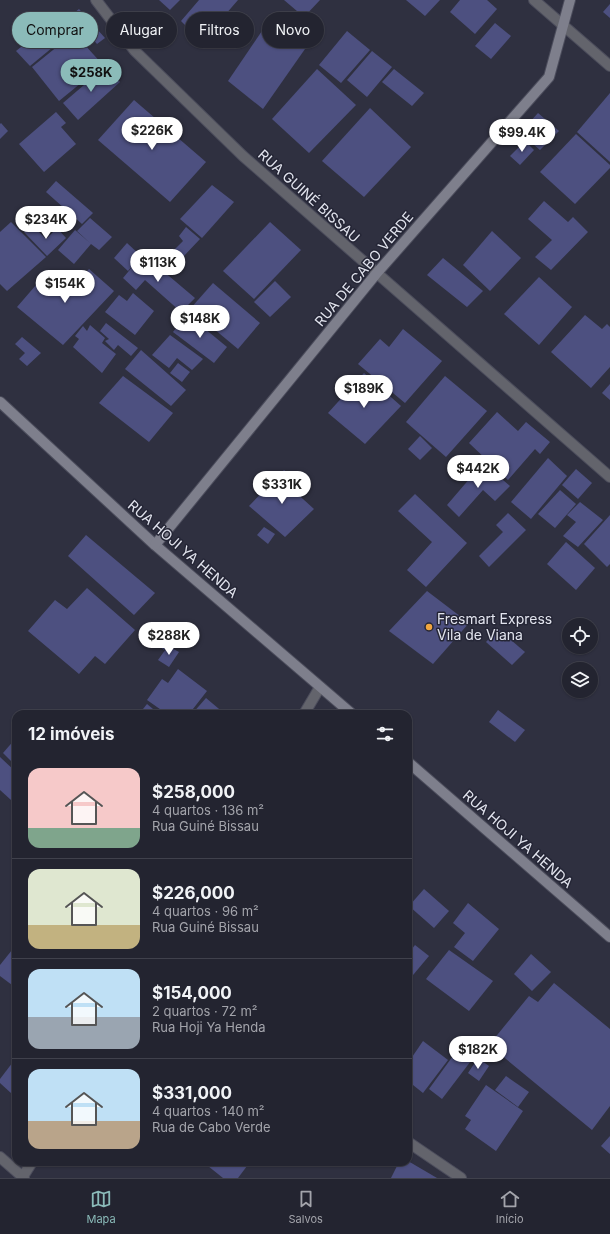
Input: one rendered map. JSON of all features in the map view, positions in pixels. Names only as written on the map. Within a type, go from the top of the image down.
[{"type":"main road","name":"RUA DE CABO VERDE","points":[[155,545],[376,274],[549,77],[570,0]]},
{"type":"main road","name":"RUA HOJI YA HENDA","points":[[0,402],[155,545],[347,710]]},
{"type":"main road","name":"RUA HOJI YA HENDA","points":[[412,765],[610,936]]},
{"type":"street","name":"RUA GUINÉ BISSAU","points":[[96,0],[141,57],[243,156],[376,274],[610,477]]},
{"type":"street","points":[[534,0],[610,66]]},
{"type":"street","points":[[306,710],[320,686]]},
{"type":"street","points":[[412,1145],[461,1178]]},
{"type":"street","points":[[0,1157],[23,1178],[30,1166]]},
{"type":"building","points":[[159,0],[180,0],[170,10]]},
{"type":"building","points":[[199,0],[238,0],[228,12],[189,12]]},
{"type":"building","points":[[284,0],[320,0],[309,12],[298,12]]},
{"type":"building","points":[[406,0],[440,0],[425,16]]},
{"type":"building","points":[[460,0],[487,0],[497,9],[475,34],[450,12]]},
{"type":"building","points":[[610,4],[610,18],[603,12]]},
{"type":"building","points":[[185,16],[185,25],[181,21]]},
{"type":"building","points":[[495,23],[511,36],[491,59],[475,46]]},
{"type":"building","points":[[98,30],[105,38],[98,43]]},
{"type":"building","points":[[262,31],[262,48],[305,49],[263,109],[228,81],[250,48],[254,48],[254,43]]},
{"type":"building","points":[[347,31],[370,50],[341,83],[319,65]]},
{"type":"building","points":[[20,48],[52,48],[30,66],[16,51]]},
{"type":"building","points":[[55,48],[88,48],[103,65],[59,101],[32,67]]},
{"type":"building","points":[[372,51],[392,67],[367,97],[347,80]]},
{"type":"building","points":[[105,67],[120,82],[78,120],[63,103]]},
{"type":"building","points":[[317,69],[356,105],[309,153],[272,119]]},
{"type":"building","points":[[394,69],[424,93],[412,106],[382,82]]},
{"type":"building","points":[[610,93],[610,162],[577,132]]},
{"type":"building","points":[[134,100],[206,162],[170,202],[98,140]]},
{"type":"building","points":[[370,108],[411,147],[364,197],[322,161]]},
{"type":"building","points":[[56,112],[66,123],[61,127],[76,144],[44,172],[19,144]]},
{"type":"building","points":[[538,113],[559,131],[540,150],[520,133]]},
{"type":"building","points":[[1,123],[8,131],[0,139],[0,124]]},
{"type":"building","points":[[576,134],[610,165],[610,168],[575,204],[540,172]]},
{"type":"building","points":[[525,141],[534,150],[520,165],[510,156]]},
{"type":"building","points":[[56,181],[93,213],[82,224],[46,192]]},
{"type":"building","points":[[212,185],[234,202],[202,238],[180,219]]},
{"type":"building","points":[[544,201],[568,222],[573,217],[588,232],[551,270],[535,257],[552,240],[528,219]]},
{"type":"building","points":[[90,218],[112,237],[99,250],[91,244],[74,264],[58,250],[75,230],[90,243],[77,231]]},
{"type":"building","points":[[11,222],[46,257],[7,291],[0,284],[0,232]]},
{"type":"building","points":[[270,222],[301,250],[254,299],[223,271]]},
{"type":"building","points":[[32,225],[46,239],[57,228],[66,238],[47,256],[24,232]]},
{"type":"building","points":[[186,227],[200,239],[183,257],[174,250],[183,241],[179,236]]},
{"type":"building","points":[[492,231],[521,258],[490,291],[463,265]]},
{"type":"building","points":[[127,243],[141,256],[128,271],[114,258]]},
{"type":"building","points":[[143,254],[195,298],[181,312],[145,280],[136,290],[123,278]]},
{"type":"building","points":[[443,258],[483,291],[467,307],[427,275]]},
{"type":"building","points":[[89,269],[114,291],[63,345],[17,307],[49,270],[71,289]]},
{"type":"building","points":[[539,277],[572,307],[539,345],[504,314]]},
{"type":"building","points":[[275,281],[291,297],[270,317],[254,302]]},
{"type":"building","points":[[213,283],[260,323],[238,349],[190,309]]},
{"type":"building","points":[[133,293],[154,311],[135,335],[105,312],[119,295],[127,301]]},
{"type":"building","points":[[187,314],[227,347],[214,363],[173,332]]},
{"type":"building","points":[[585,315],[602,329],[607,324],[610,327],[610,367],[591,388],[551,352]]},
{"type":"building","points":[[106,323],[138,348],[131,356],[118,345],[114,350],[105,341],[109,339],[100,331]]},
{"type":"building","points":[[90,325],[105,338],[102,343],[116,354],[102,373],[73,347],[79,339],[75,336],[83,326],[87,331]]},
{"type":"building","points":[[403,329],[442,361],[405,403],[358,364],[380,339],[389,347]]},
{"type":"building","points":[[170,335],[203,359],[192,370],[177,358],[169,368],[152,355]]},
{"type":"building","points":[[22,337],[41,353],[27,366],[19,359],[25,353],[15,344]]},
{"type":"building","points":[[141,350],[186,390],[171,406],[125,369]]},
{"type":"building","points":[[178,363],[190,372],[182,382],[170,373]]},
{"type":"building","points":[[364,373],[401,406],[365,444],[328,413]]},
{"type":"building","points":[[123,376],[173,413],[149,442],[99,403]]},
{"type":"building","points":[[445,376],[487,411],[446,457],[406,422]]},
{"type":"building","points":[[610,384],[610,400],[602,393]]},
{"type":"building","points":[[497,412],[518,431],[526,422],[550,442],[540,454],[535,449],[508,480],[469,443]]},
{"type":"building","points":[[420,436],[432,448],[420,460],[408,449]]},
{"type":"building","points":[[548,458],[567,476],[531,519],[511,502]]},
{"type":"building","points":[[483,463],[510,486],[495,501],[483,490],[459,517],[447,505]]},
{"type":"building","points":[[576,469],[592,483],[578,499],[562,485]]},
{"type":"building","points":[[284,470],[299,481],[292,489],[314,509],[285,537],[249,506]]},
{"type":"building","points":[[560,490],[576,504],[555,528],[538,514]]},
{"type":"building","points":[[415,494],[467,543],[426,587],[407,570],[432,542],[398,511]]},
{"type":"building","points":[[580,502],[603,520],[578,547],[563,536],[576,522],[567,515]]},
{"type":"building","points":[[508,513],[526,530],[489,567],[479,556],[503,532],[496,525]]},
{"type":"building","points":[[610,515],[610,564],[607,567],[584,544]]},
{"type":"building","points":[[264,527],[275,534],[268,544],[257,535]]},
{"type":"building","points":[[86,535],[155,593],[134,615],[68,556]]},
{"type":"building","points":[[566,542],[595,568],[576,590],[547,564]]},
{"type":"building","points":[[87,588],[135,630],[105,664],[95,656],[79,674],[28,631],[55,600],[67,609]]},
{"type":"building","name":"Fresmart Express Vila de Viana","points":[[427,591],[469,623],[433,664],[389,631]]},
{"type":"building","points":[[162,624],[175,636],[164,650],[150,639]]},
{"type":"building","points":[[498,629],[525,652],[512,665],[486,642]]},
{"type":"building","points":[[168,646],[179,652],[169,667],[158,660]]},
{"type":"building","points":[[178,669],[207,691],[192,710],[161,710],[147,700],[162,679],[168,683]]},
{"type":"building","points":[[206,698],[220,710],[196,710]]},
{"type":"building","points":[[147,704],[154,710],[142,710]]},
{"type":"building","points":[[498,710],[525,730],[515,742],[489,722]]},
{"type":"building","points":[[12,743],[12,762],[3,753]]},
{"type":"building","points":[[0,757],[12,768],[12,799],[11,800],[0,790]]},
{"type":"building","points":[[424,889],[449,911],[434,928],[412,909],[412,903]]},
{"type":"building","points":[[468,903],[499,929],[473,961],[454,947],[465,933],[453,923]]},
{"type":"building","points":[[415,945],[429,956],[412,976],[412,949]]},
{"type":"building","points":[[12,950],[12,985],[0,976],[0,965]]},
{"type":"building","points":[[449,950],[493,981],[469,1011],[426,979]]},
{"type":"building","points":[[531,954],[551,972],[532,991],[514,974]]},
{"type":"building","points":[[554,983],[610,1029],[610,1106],[592,1130],[489,1045],[529,996],[538,1002]]},
{"type":"building","points":[[466,1038],[480,1049],[442,1099],[429,1089]]},
{"type":"building","points":[[423,1041],[448,1060],[423,1093],[412,1084],[412,1057]]},
{"type":"building","points":[[478,1058],[489,1066],[479,1081],[468,1073]]},
{"type":"building","points":[[12,1063],[12,1094],[0,1083],[0,1079]]},
{"type":"building","points":[[506,1076],[529,1092],[518,1107],[495,1090]]},
{"type":"building","points":[[486,1085],[523,1111],[496,1151],[465,1129],[471,1120],[465,1116]]},
{"type":"building","points":[[610,1136],[610,1154],[601,1146]]},
{"type":"building","points":[[412,1163],[437,1178],[391,1178],[397,1166],[412,1166]]},
{"type":"building","points":[[208,1166],[247,1166],[238,1178],[223,1178]]},
{"type":"place","name":"Fresmart Express Vila de Viana","points":[[429,627]]}]
